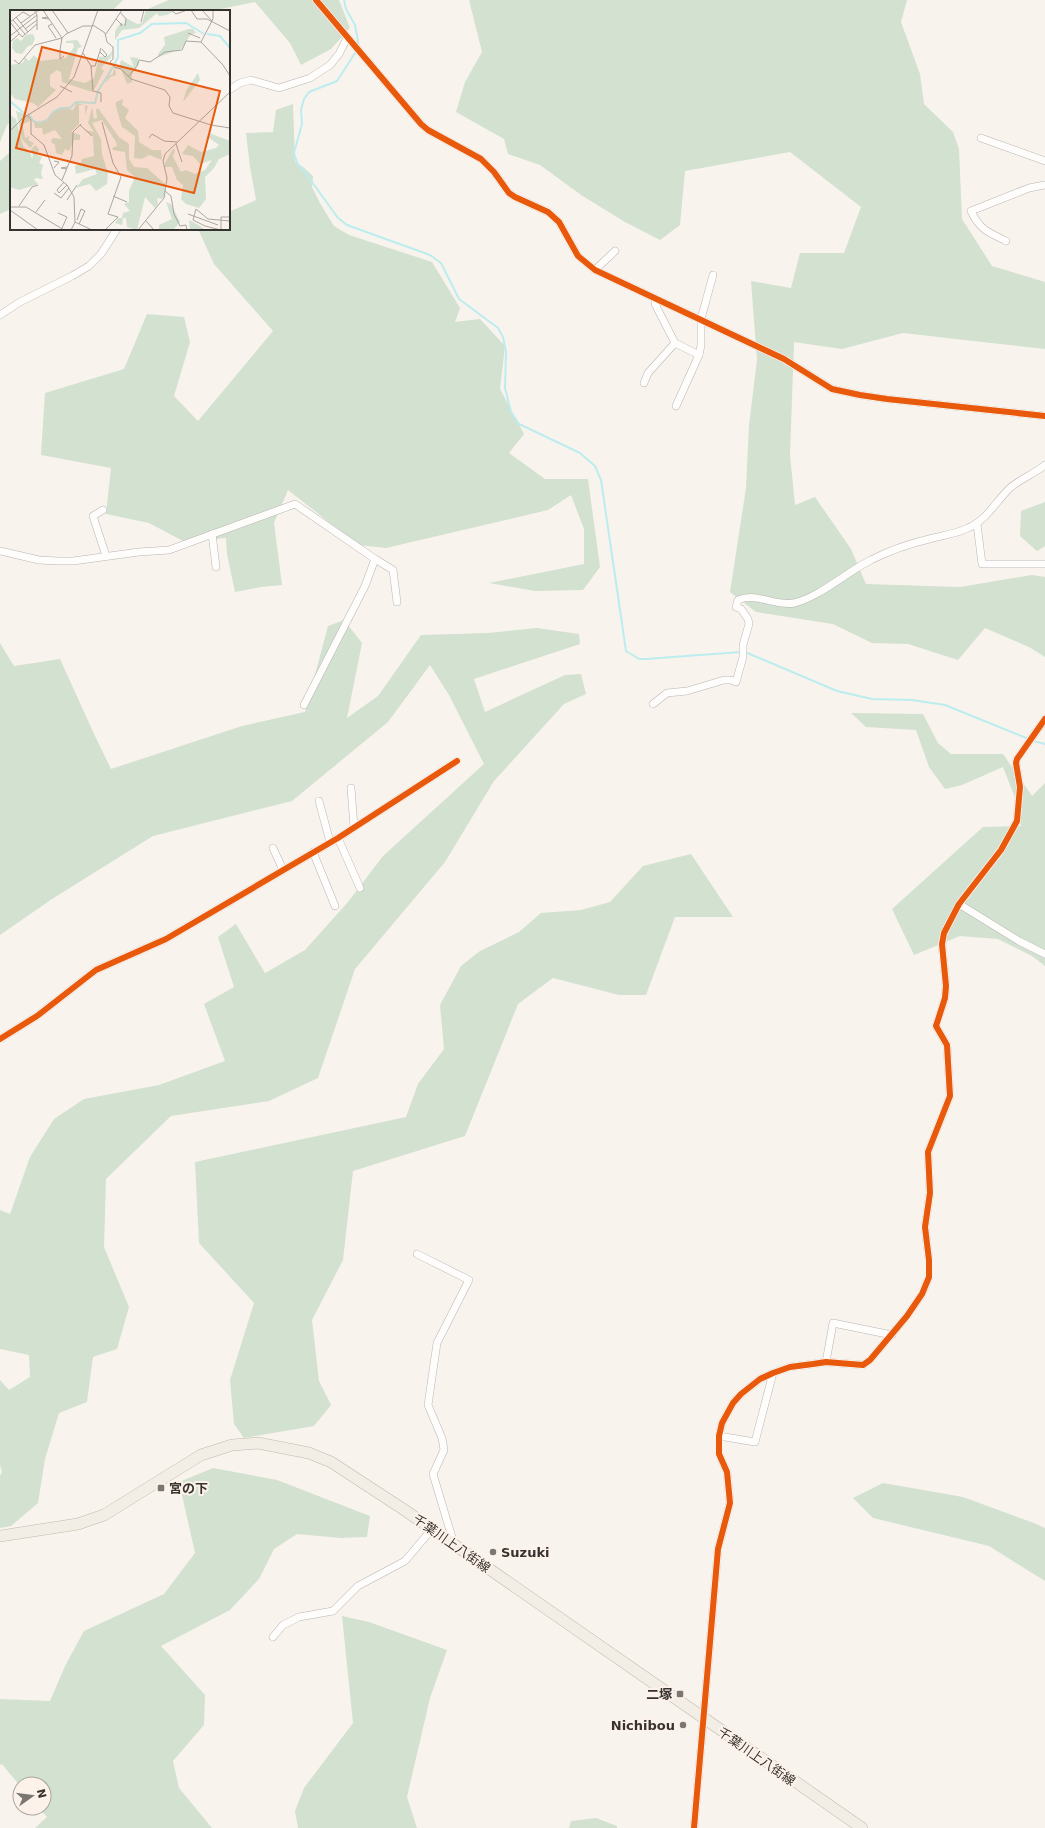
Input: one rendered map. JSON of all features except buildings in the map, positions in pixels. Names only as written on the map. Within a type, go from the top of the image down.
[{"type":"main road","name":"千葉川上八街線","points":[[0,1536],[78,1524],[104,1515],[201,1455],[232,1445],[258,1442],[309,1453],[331,1462],[432,1529],[862,1828]]},
{"type":"street","points":[[316,0],[421,124],[428,130],[481,159],[494,172],[509,193],[548,212],[559,222],[578,256],[595,270],[784,359],[832,389],[880,398],[1045,416]]},
{"type":"street","points":[[230,89],[240,83],[251,80],[279,88],[310,78],[330,65],[339,54],[347,38]]},
{"type":"street","points":[[980,138],[1045,160]]},
{"type":"street","points":[[1006,241],[984,230],[976,223],[971,211],[1029,188],[1045,185]]},
{"type":"street","points":[[0,315],[20,302],[89,266],[101,254],[116,230]]},
{"type":"street","points":[[595,270],[615,251]]},
{"type":"street","points":[[676,406],[699,355],[701,345],[701,319],[713,275]]},
{"type":"street","points":[[655,299],[655,304],[675,343],[699,355]]},
{"type":"street","points":[[644,383],[648,372],[675,343]]},
{"type":"street","points":[[653,704],[667,692],[687,691],[724,680],[732,680],[736,682],[743,657],[743,645],[749,624],[748,619],[740,609],[736,607],[738,600],[751,597],[793,603],[806,598],[870,560],[883,554],[915,542],[961,530],[977,524],[994,508],[1009,489],[1045,465]]},
{"type":"street","points":[[0,551],[40,560],[58,561],[169,550],[295,504],[393,570],[397,602]]},
{"type":"street","points":[[103,510],[93,516],[106,556]]},
{"type":"street","points":[[977,524],[982,564],[1045,564]]},
{"type":"street","points":[[212,534],[216,567]]},
{"type":"street","points":[[304,706],[365,586],[375,559]]},
{"type":"street","points":[[694,1828],[718,1549],[730,1503],[730,1486],[719,1454],[718,1436],[727,1412],[741,1394],[760,1379],[790,1367],[826,1362],[863,1365],[873,1358],[922,1294],[929,1277],[930,1260],[925,1227],[930,1194],[928,1152],[950,1096],[951,1088],[946,1045],[936,1026],[945,998],[946,986],[942,944],[944,933],[959,904],[1001,850],[1017,821],[1020,787],[1016,764],[1017,759],[1045,719]]},
{"type":"street","points":[[0,1039],[37,1016],[96,970],[166,939],[338,838],[457,762]]},
{"type":"street","points":[[351,788],[354,827]]},
{"type":"street","points":[[319,801],[330,842]]},
{"type":"street","points":[[338,838],[360,888]]},
{"type":"street","points":[[273,848],[283,870]]},
{"type":"street","points":[[313,852],[335,906]]},
{"type":"street","points":[[959,904],[1019,942],[1045,954]]},
{"type":"street","points":[[417,1254],[469,1280],[438,1343],[428,1405],[442,1438],[444,1450],[433,1474],[454,1544]]},
{"type":"street","points":[[826,1362],[833,1323],[892,1335]]},
{"type":"street","points":[[718,1436],[755,1442],[773,1373]]},
{"type":"street","points":[[273,1637],[283,1625],[299,1617],[333,1611],[358,1586],[405,1561],[432,1529]]},
{"type":"green space","points":[[0,0],[123,0],[113,10],[10,10],[10,122],[7,125],[0,142]]},
{"type":"green space","points":[[169,0],[339,0],[350,28],[331,49],[301,65],[290,43],[255,2],[220,10],[145,10]]},
{"type":"green space","points":[[469,0],[907,0],[901,22],[920,74],[924,104],[953,132],[959,149],[962,219],[992,266],[1045,282],[1045,349],[903,333],[842,349],[794,342],[790,455],[795,505],[815,497],[851,549],[866,584],[960,587],[1032,575],[1045,577],[1045,657],[1029,647],[985,628],[958,660],[908,644],[872,643],[833,624],[756,612],[730,592],[746,488],[749,425],[757,360],[751,281],[791,288],[800,253],[844,253],[861,207],[790,152],[685,171],[680,225],[660,240],[625,222],[581,195],[540,165],[508,154],[504,139],[456,112],[465,82],[482,52]]},
{"type":"green space","points":[[293,104],[295,162],[313,176],[312,187],[334,226],[349,235],[432,262],[460,308],[455,322],[480,319],[505,346],[500,389],[524,434],[509,453],[545,479],[588,479],[600,567],[583,590],[535,591],[489,583],[584,564],[584,529],[571,495],[548,510],[386,548],[358,545],[288,490],[274,523],[282,585],[235,592],[227,554],[226,538],[185,542],[149,523],[106,514],[111,468],[41,455],[45,393],[124,369],[147,314],[184,317],[190,342],[174,396],[198,421],[273,331],[214,264],[198,230],[230,230],[230,212],[256,200],[246,133],[273,132],[276,110]]},
{"type":"green space","points":[[10,152],[10,209],[0,214],[0,161]]},
{"type":"green space","points":[[1045,502],[1045,546],[1037,551],[1020,536],[1021,511]]},
{"type":"green space","points":[[344,620],[362,643],[347,718],[378,696],[421,635],[488,633],[537,628],[579,634],[580,644],[474,679],[485,712],[565,675],[581,674],[586,694],[564,704],[494,781],[445,862],[355,969],[318,1078],[269,1101],[171,1116],[106,1179],[104,1247],[129,1307],[117,1349],[93,1357],[87,1402],[59,1413],[45,1459],[38,1503],[11,1526],[0,1528],[0,1476],[2,1472],[0,1465],[0,1380],[9,1390],[30,1377],[29,1355],[0,1349],[0,1210],[10,1214],[30,1157],[54,1119],[84,1099],[159,1085],[225,1061],[204,1004],[234,987],[218,937],[236,924],[265,973],[305,950],[348,902],[383,856],[484,764],[449,695],[430,665],[388,722],[292,801],[153,836],[52,899],[0,935],[0,643],[14,666],[60,659],[111,769],[242,726],[305,712],[328,626]]},
{"type":"green space","points":[[851,713],[923,714],[938,743],[951,754],[1003,754],[1032,796],[1045,783],[1045,966],[1032,956],[998,939],[960,936],[914,955],[892,909],[983,827],[1021,826],[1014,795],[1003,767],[962,785],[945,789],[929,767],[916,730],[866,727]]},
{"type":"green space","points":[[691,854],[733,917],[675,917],[646,995],[619,995],[553,978],[518,1004],[465,1136],[353,1171],[343,1260],[312,1320],[319,1381],[331,1405],[314,1426],[244,1438],[234,1424],[230,1380],[254,1303],[199,1243],[195,1162],[406,1117],[418,1084],[444,1049],[440,1005],[461,966],[480,951],[519,932],[541,913],[581,910],[610,902],[643,866]]},
{"type":"green space","points":[[213,1468],[277,1480],[370,1516],[367,1537],[341,1538],[297,1534],[274,1549],[259,1579],[230,1610],[161,1646],[205,1695],[204,1725],[173,1761],[179,1788],[212,1828],[35,1828],[47,1817],[46,1816],[52,1816],[52,1776],[12,1776],[2,1764],[0,1765],[0,1699],[50,1701],[65,1666],[84,1631],[164,1594],[195,1553],[179,1482]]},
{"type":"green space","points":[[883,1483],[963,1497],[1045,1528],[1045,1581],[989,1546],[873,1518],[853,1498]]},
{"type":"green space","points":[[342,1616],[369,1622],[447,1650],[430,1698],[407,1797],[417,1828],[298,1828],[295,1811],[304,1788],[353,1723]]},
{"type":"green space","points":[[596,1818],[617,1826],[617,1828],[569,1828],[571,1821]]},
{"type":"waterway","points":[[344,0],[346,9],[355,25],[359,47]]},
{"type":"waterway","points":[[357,50],[337,81],[309,92],[304,99],[301,110],[302,124],[294,153],[297,163],[338,218],[347,225],[430,255],[441,263],[459,299],[498,328],[503,337],[506,352],[505,388],[511,412],[519,424],[580,453],[595,466],[601,480],[626,651],[639,659],[741,652]]},
{"type":"waterway","points":[[745,652],[837,691],[872,699],[912,700],[945,705],[1029,739]]},
{"type":"waterway","points":[[1033,741],[1045,744]]},
{"type":"cycle path","points":[[316,0],[421,124],[428,130],[481,159],[494,172],[509,193],[548,212],[559,222],[578,256],[595,270],[784,359],[832,389],[887,399],[1045,416]]},
{"type":"cycle path","points":[[694,1828],[718,1549],[730,1503],[727,1472],[719,1454],[719,1436],[722,1423],[733,1403],[741,1394],[760,1379],[773,1373],[790,1367],[826,1362],[863,1365],[870,1360],[907,1316],[922,1294],[929,1277],[929,1260],[925,1227],[930,1193],[928,1152],[950,1096],[947,1045],[936,1026],[945,998],[946,986],[942,944],[944,933],[959,904],[1001,850],[1017,821],[1020,787],[1016,763],[1017,759],[1045,719]]},
{"type":"cycle path","points":[[0,1039],[37,1016],[96,970],[166,939],[338,838],[457,761]]},
{"type":"place","name":"宮の下","points":[[161,1488]]},
{"type":"place","name":"Suzuki","points":[[493,1552]]},
{"type":"place","name":"二塚","points":[[680,1694]]},
{"type":"place","name":"Nichibou","points":[[683,1725]]}]
